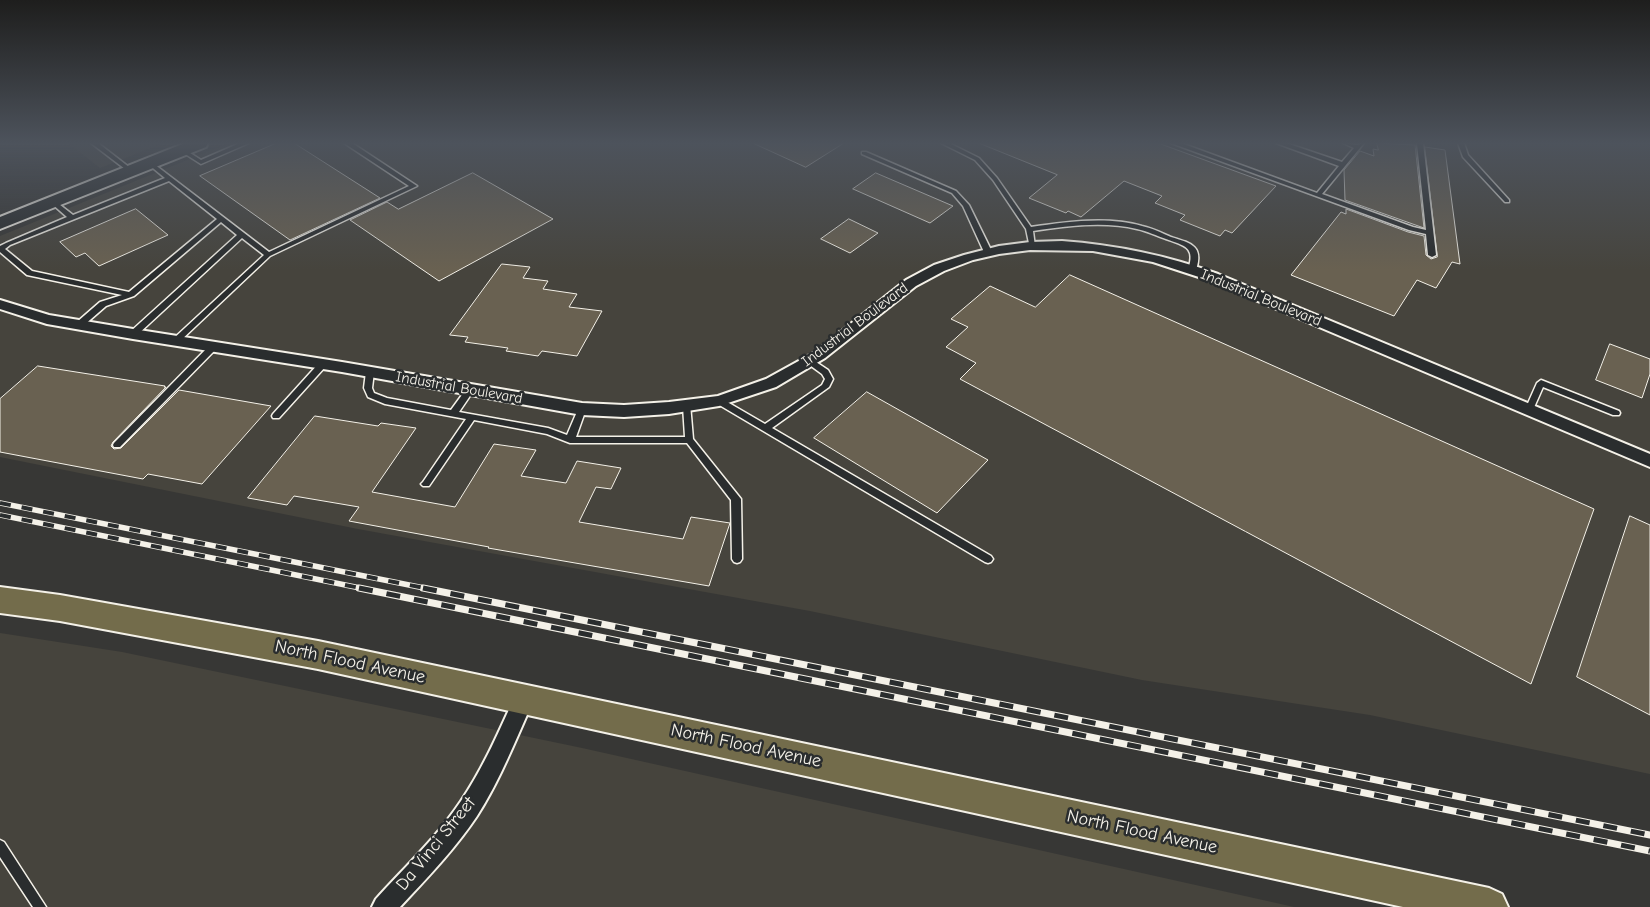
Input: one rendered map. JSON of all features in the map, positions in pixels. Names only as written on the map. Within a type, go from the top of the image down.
[{"type":"main road","points":[[0,223],[95,185]]},
{"type":"main road","name":"North Flood Avenue","points":[[0,600],[60,608],[318,655],[1489,907]]},
{"type":"street","name":"Industrial Boulevard","points":[[0,304],[31,315],[133,334],[323,364],[582,409],[624,412],[719,401],[770,383],[810,361],[889,299],[926,274],[953,262],[988,252],[1032,247],[1071,246],[1113,250],[1156,258],[1192,270],[1650,461]]},
{"type":"street","name":"Da Vinci Street","points":[[384,907],[419,869],[468,809],[491,769],[524,698]]},
{"type":"lane","points":[[131,294],[30,273],[0,249],[8,244],[151,185]]},
{"type":"lane","points":[[178,185],[268,255]]},
{"type":"lane","points":[[176,340],[268,255],[413,185]]},
{"type":"lane","points":[[939,185],[954,192],[966,205],[988,252]]},
{"type":"lane","points":[[1000,185],[1029,229],[1032,247]]},
{"type":"lane","points":[[1291,185],[1430,233]]},
{"type":"lane","points":[[1318,195],[1326,185]]},
{"type":"lane","points":[[1425,185],[1432,255]]},
{"type":"lane","points":[[1492,185],[1507,201]]},
{"type":"lane","points":[[53,202],[72,218]]},
{"type":"lane","points":[[80,324],[103,304],[131,294],[221,219]]},
{"type":"lane","points":[[1029,229],[1098,224],[1139,227],[1183,243],[1194,250],[1197,259],[1192,270]]},
{"type":"lane","points":[[133,334],[241,235]]},
{"type":"lane","points":[[117,445],[214,346]]},
{"type":"lane","points":[[766,428],[825,387],[829,379],[825,372],[810,361]]},
{"type":"lane","points":[[276,416],[323,364]]},
{"type":"lane","points":[[370,372],[368,388],[371,395],[385,401],[548,431],[570,440],[689,440]]},
{"type":"lane","points":[[1529,410],[1541,384],[1616,414]]},
{"type":"lane","points":[[454,413],[470,390]]},
{"type":"lane","points":[[719,401],[988,559]]},
{"type":"lane","points":[[687,406],[689,440],[736,499],[738,559]]},
{"type":"lane","points":[[570,440],[582,409]]},
{"type":"lane","points":[[426,484],[472,417]]},
{"type":"lane","points":[[1,849],[40,907]]},
{"type":"shaded area","points":[[125,185],[1650,185],[1650,774],[1370,715],[1142,680],[810,611],[358,529],[0,457],[0,236]]},
{"type":"shaded area","points":[[0,633],[122,652],[582,748],[1294,907],[0,907]]},
{"type":"building","points":[[213,185],[360,185],[380,198],[290,240]]},
{"type":"building","points":[[447,185],[494,185],[553,219],[439,281],[350,220],[387,202],[398,209]]},
{"type":"building","points":[[858,185],[905,185],[953,206],[930,223],[853,189]]},
{"type":"building","points":[[1044,185],[1119,185],[1081,217],[1029,198]]},
{"type":"building","points":[[1135,185],[1276,186],[1232,233],[1225,230],[1220,236],[1180,220],[1185,215],[1155,203],[1162,196]]},
{"type":"building","points":[[1345,185],[1419,185],[1424,228],[1345,200]]},
{"type":"building","points":[[1429,185],[1450,185],[1460,264],[1452,262],[1436,288],[1417,280],[1394,316],[1291,275],[1341,212],[1346,214],[1346,209],[1424,236],[1426,255],[1431,259],[1437,257]]},
{"type":"building","points":[[136,209],[168,235],[99,266],[85,253],[76,257],[60,242]]},
{"type":"building","points":[[849,219],[878,233],[850,253],[821,239]]},
{"type":"building","points":[[502,264],[530,267],[523,278],[548,281],[543,289],[577,294],[569,307],[602,311],[577,356],[542,351],[538,356],[506,351],[508,348],[465,342],[468,337],[450,335]]},
{"type":"building","points":[[1070,275],[1594,509],[1531,684],[960,379],[976,363],[946,347],[968,327],[951,319],[990,286],[1035,307]]},
{"type":"building","points":[[1610,344],[1650,359],[1650,374],[1642,398],[1596,380]]},
{"type":"building","points":[[38,366],[166,387],[113,442],[111,446],[114,449],[121,448],[179,390],[271,406],[202,484],[148,474],[143,479],[0,452],[0,399]]},
{"type":"building","points":[[867,392],[988,460],[937,513],[814,438]]},
{"type":"building","points":[[315,416],[378,426],[381,423],[416,428],[372,492],[455,507],[494,444],[536,450],[521,476],[566,483],[577,461],[621,468],[611,489],[596,487],[579,522],[683,539],[691,517],[730,523],[709,586],[488,548],[349,521],[359,507],[294,496],[287,505],[248,498]]},
{"type":"building","points":[[1630,516],[1650,525],[1650,715],[1577,677]]},
{"type":"railway","points":[[0,503],[429,589]]},
{"type":"railway","points":[[0,515],[365,589]]},
{"type":"railway","points":[[359,588],[1650,851]]},
{"type":"railway","points":[[423,588],[1650,835]]}]
